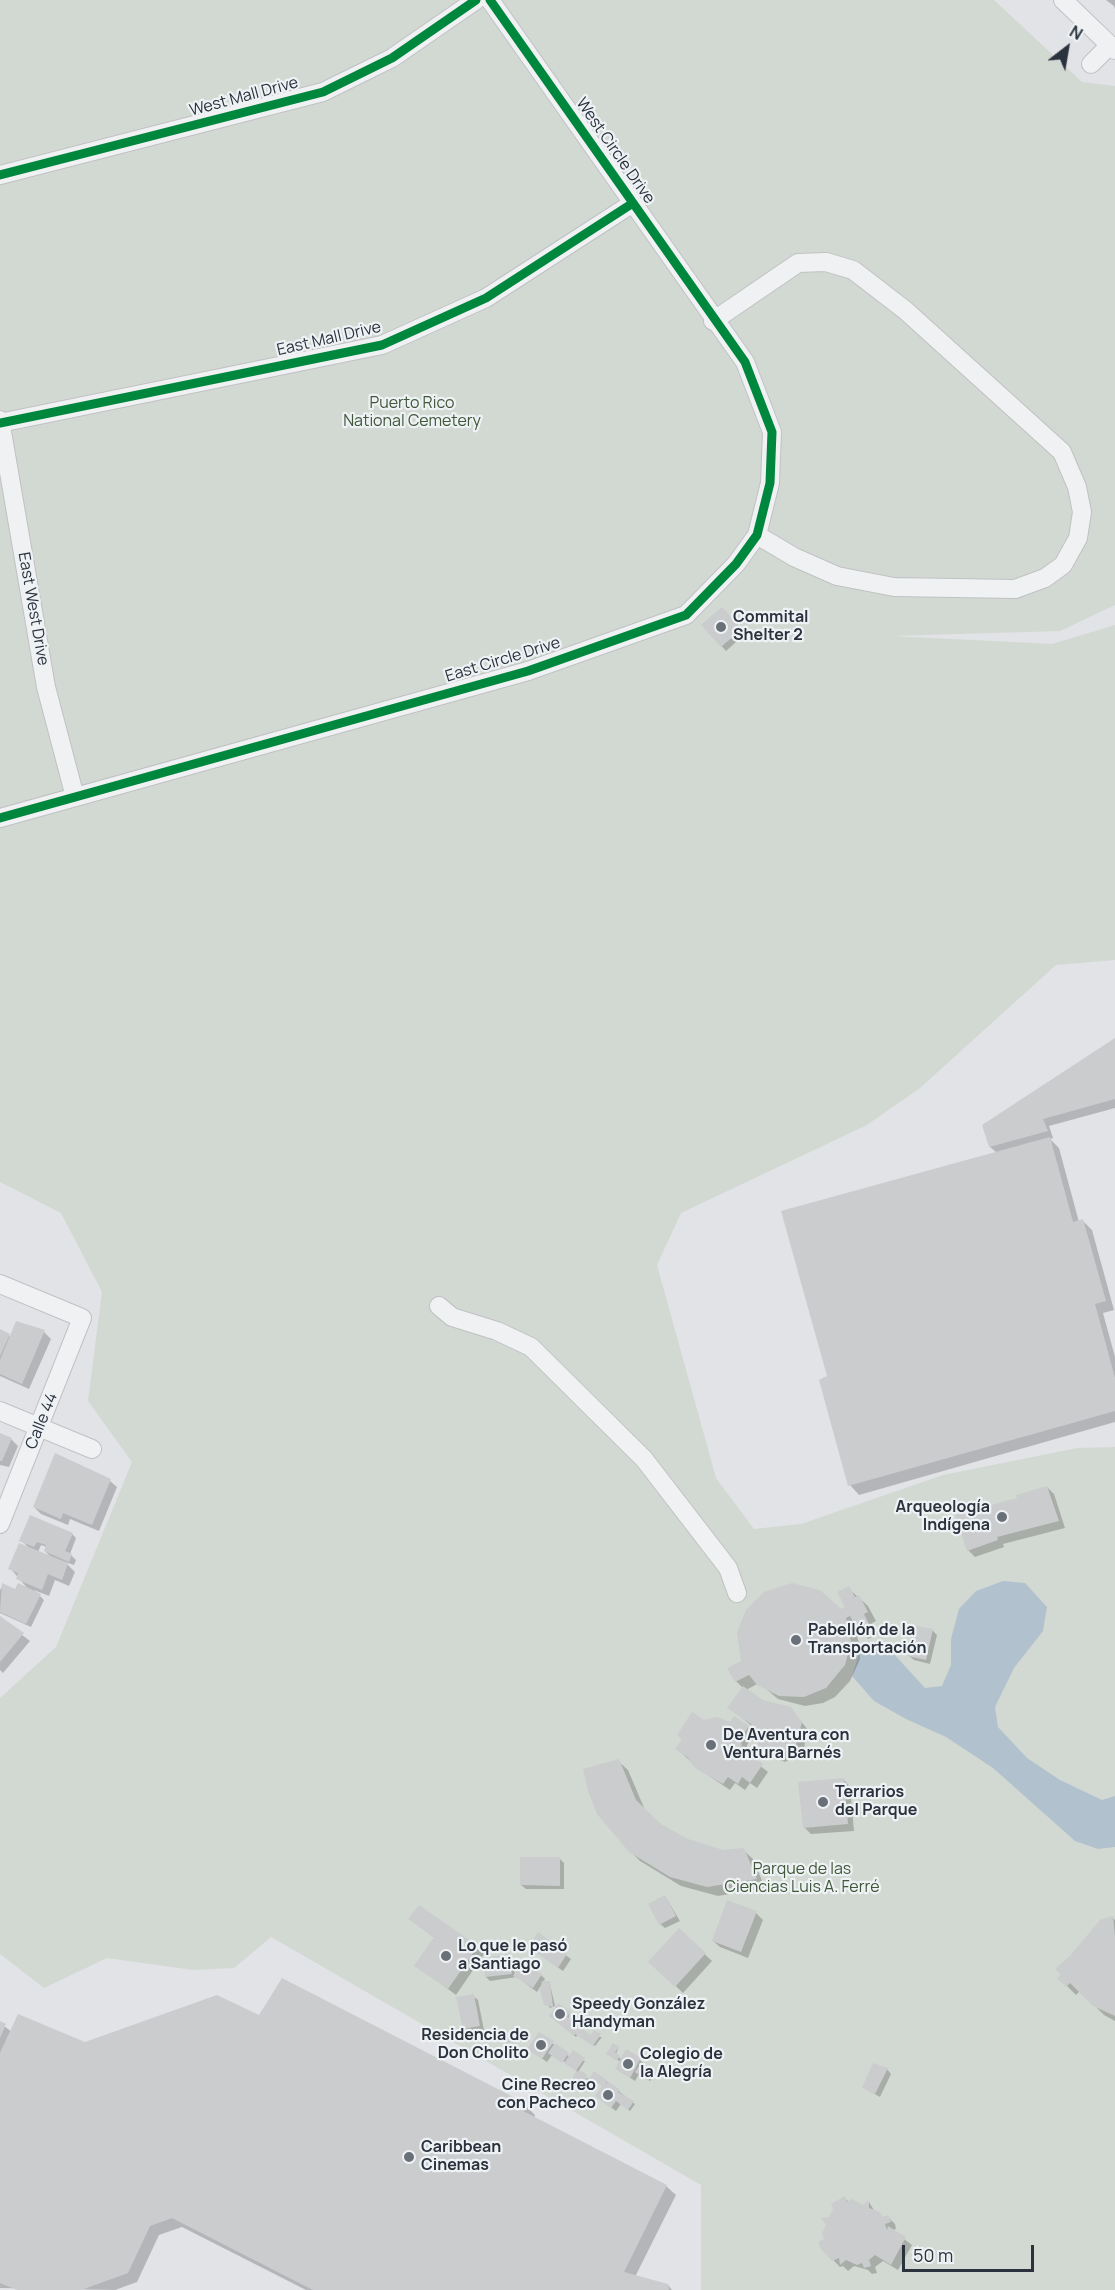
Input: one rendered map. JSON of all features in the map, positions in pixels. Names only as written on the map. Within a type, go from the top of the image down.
[{"type":"street","name":"West Mall Drive","points":[[0,175],[323,92],[392,58],[476,0]]},
{"type":"street","name":"West Circle Drive","points":[[490,0],[713,321]]},
{"type":"street","points":[[1063,0],[1112,47],[1091,64]]},
{"type":"street","name":"East Mall Drive","points":[[0,422],[381,345],[486,298],[633,204]]},
{"type":"street","points":[[713,321],[798,263],[826,262],[853,270],[905,310],[1062,452],[1077,487],[1082,512],[1078,538],[1063,565],[1045,578],[1015,589],[894,587],[837,576],[794,556],[757,535]]},
{"type":"street","name":"East Circle Drive","points":[[0,818],[528,671],[686,615],[736,564],[757,535],[770,483],[772,432],[745,362],[713,321]]},
{"type":"street","name":"East West Drive","points":[[0,422],[46,687],[75,797]]},
{"type":"street","name":"Calle 44","points":[[0,1284],[82,1318],[0,1524]]},
{"type":"street","points":[[439,1306],[452,1317],[497,1331],[531,1347],[644,1459],[728,1568],[737,1593]]},
{"type":"street","points":[[0,1411],[92,1449]]},
{"type":"green space","points":[[0,0],[994,0],[1082,82],[1115,86],[1115,605],[1060,631],[892,636],[1052,644],[1115,625],[1115,960],[1056,965],[920,1088],[867,1125],[681,1213],[657,1265],[716,1478],[754,1529],[801,1524],[943,1475],[1077,1448],[1115,1447],[1115,2290],[701,2290],[701,2185],[271,1937],[234,1968],[193,1970],[107,1958],[44,1988],[0,1954],[0,1698],[56,1647],[132,1462],[88,1401],[102,1292],[61,1213],[0,1182]]},
{"type":"water","points":[[1003,1581],[1025,1583],[1047,1607],[1043,1631],[1014,1668],[995,1707],[998,1727],[1027,1758],[1060,1780],[1102,1800],[1115,1796],[1115,1847],[1098,1849],[1075,1841],[993,1768],[946,1737],[874,1701],[852,1676],[860,1651],[872,1643],[893,1653],[925,1688],[942,1686],[951,1665],[951,1639],[959,1609],[976,1591]]},
{"type":"building","name":"Commital Shelter 2","points":[[722,607],[742,629],[721,647],[701,625]]},
{"type":"building","points":[[1115,1038],[1115,1099],[1043,1119],[1048,1131],[989,1147],[982,1125]]},
{"type":"building","points":[[1050,1137],[1073,1222],[1083,1219],[1106,1301],[1095,1304],[1115,1378],[1115,1411],[848,1486],[819,1380],[827,1376],[781,1211]]},
{"type":"building","points":[[16,1321],[45,1330],[22,1384],[0,1374],[0,1360]]},
{"type":"building","points":[[0,1329],[10,1334],[0,1356]]},
{"type":"building","points":[[0,1433],[12,1438],[2,1461],[0,1461]]},
{"type":"building","points":[[55,1453],[111,1479],[92,1525],[63,1513],[61,1519],[33,1507]]},
{"type":"building","points":[[1047,1486],[1059,1521],[997,1537],[998,1540],[967,1551],[955,1515],[1017,1498],[1016,1495]]},
{"type":"building","points":[[30,1515],[73,1533],[65,1551],[72,1554],[69,1562],[44,1551],[46,1545],[37,1542],[34,1547],[19,1541]]},
{"type":"building","points":[[19,1543],[68,1563],[62,1580],[48,1574],[42,1590],[16,1579],[18,1573],[8,1569]]},
{"type":"building","points":[[2,1583],[15,1589],[18,1583],[41,1594],[26,1624],[0,1612]]},
{"type":"building","points":[[792,1583],[820,1590],[841,1609],[845,1607],[837,1592],[849,1586],[855,1597],[859,1595],[868,1612],[864,1614],[869,1624],[858,1631],[850,1616],[846,1618],[851,1642],[845,1665],[826,1688],[804,1697],[779,1696],[757,1685],[749,1675],[735,1682],[727,1668],[741,1661],[737,1633],[746,1610],[764,1592]]},
{"type":"building","points":[[0,1616],[24,1633],[0,1662]]},
{"type":"building","points":[[912,1625],[933,1629],[926,1660],[908,1656]]},
{"type":"building","points":[[743,1686],[763,1700],[791,1707],[802,1722],[796,1745],[778,1756],[759,1749],[751,1724],[727,1708]]},
{"type":"building","points":[[692,1712],[704,1720],[717,1717],[730,1722],[734,1716],[749,1726],[741,1738],[742,1750],[763,1764],[750,1783],[742,1777],[738,1784],[728,1777],[723,1784],[695,1768],[688,1758],[675,1749],[682,1739],[677,1735]]},
{"type":"building","points":[[619,1759],[636,1800],[661,1824],[688,1839],[723,1850],[744,1848],[757,1879],[707,1887],[670,1877],[629,1852],[597,1814],[583,1769]]},
{"type":"building","points":[[844,1778],[848,1824],[803,1828],[798,1782]]},
{"type":"building","points":[[520,1857],[560,1857],[560,1886],[520,1885]]},
{"type":"building","points":[[665,1895],[676,1916],[659,1925],[648,1904]]},
{"type":"building","points":[[727,1900],[757,1911],[741,1952],[712,1941]]},
{"type":"building","name":"Lo que le pasó a Santiago","points":[[419,1905],[478,1946],[448,1989],[414,1966],[434,1937],[408,1919]]},
{"type":"building","points":[[1113,1916],[1115,2016],[1093,2006],[1070,1983],[1066,1987],[1057,1978],[1061,1974],[1055,1969],[1070,1956],[1100,1920]]},
{"type":"building","points":[[679,1928],[706,1953],[675,1987],[648,1962]]},
{"type":"building","points":[[538,1932],[567,1954],[558,1968],[529,1947]]},
{"type":"building","points":[[509,1954],[512,1974],[485,1977],[482,1958]]},
{"type":"building","points":[[522,1962],[542,1974],[533,1988],[513,1976]]},
{"type":"building","points":[[282,1978],[527,2104],[523,2111],[667,2185],[624,2272],[668,2284],[669,2290],[313,2290],[172,2218],[150,2226],[128,2273],[81,2290],[17,2290],[0,2283],[0,2053],[18,2014],[85,2042],[217,1995],[259,2015]]},
{"type":"building","points":[[542,1981],[550,1981],[553,2007],[544,2005],[540,1990]]},
{"type":"building","points":[[474,1994],[480,2026],[463,2029],[456,1997]]},
{"type":"building","points":[[558,2003],[571,2012],[567,2017],[591,2035],[594,2030],[601,2034],[593,2046],[575,2034],[574,2036],[549,2016]]},
{"type":"building","points":[[0,2021],[6,2024],[0,2038]]},
{"type":"building","points":[[527,2030],[528,2040],[506,2044],[505,2035]]},
{"type":"building","name":"Residencia de Don Cholito","points":[[539,2032],[554,2041],[542,2059],[527,2049]]},
{"type":"building","points":[[555,2043],[569,2053],[562,2063],[548,2053]]},
{"type":"building","points":[[613,2043],[619,2047],[615,2052],[620,2056],[617,2061],[606,2054]]},
{"type":"building","name":"Colegio de la Alegría","points":[[626,2049],[641,2058],[630,2078],[615,2069]]},
{"type":"building","points":[[573,2050],[585,2058],[576,2071],[564,2063]]},
{"type":"building","points":[[641,2063],[654,2072],[648,2081],[635,2072]]},
{"type":"building","points":[[873,2063],[888,2068],[875,2094],[862,2088]]},
{"type":"building","points":[[577,2071],[583,2071],[587,2078],[583,2085],[577,2085],[573,2081],[573,2075]]},
{"type":"building","points":[[594,2071],[608,2081],[605,2084],[609,2082],[620,2090],[618,2092],[634,2101],[628,2110],[616,2101],[611,2108],[595,2096],[602,2086],[589,2079]]},
{"type":"building","points":[[845,2196],[847,2202],[852,2199],[863,2205],[869,2200],[869,2208],[880,2212],[882,2217],[888,2215],[891,2222],[885,2224],[887,2230],[888,2226],[906,2237],[891,2265],[875,2255],[869,2260],[871,2266],[864,2268],[862,2263],[857,2265],[846,2260],[840,2265],[839,2258],[832,2261],[821,2249],[818,2242],[824,2239],[822,2234],[826,2224],[821,2218],[829,2217],[833,2209],[831,2204]]},
{"type":"cycle path","points":[[0,175],[323,92],[392,58],[476,0]]},
{"type":"cycle path","points":[[0,818],[528,671],[686,615],[736,564],[757,535],[770,483],[772,432],[745,362],[490,0]]},
{"type":"cycle path","points":[[0,423],[382,345],[486,298],[633,203]]},
{"type":"place","name":"Commital Shelter 2","points":[[721,627]]},
{"type":"place","name":"Arqueología Indígena","points":[[1002,1517]]},
{"type":"place","name":"Pabellón de la Transportación","points":[[796,1640]]},
{"type":"place","name":"De Aventura con Ventura Barnés","points":[[711,1745]]},
{"type":"place","name":"Terrarios del Parque","points":[[823,1802]]},
{"type":"place","name":"Lo que le pasó a Santiago","points":[[446,1956]]},
{"type":"place","name":"Speedy González Handyman","points":[[560,2014]]},
{"type":"place","name":"Residencia de Don Cholito","points":[[541,2045]]},
{"type":"place","name":"Colegio de la Alegría","points":[[628,2064]]},
{"type":"place","name":"Cine Recreo con Pacheco","points":[[608,2095]]},
{"type":"place","name":"Caribbean Cinemas","points":[[409,2157]]},
{"type":"park label","name":"Puerto Rico National Cemetery","points":[[412,413]]},
{"type":"park label","name":"Parque de las Ciencias Luis A. Ferré","points":[[802,1879]]}]
